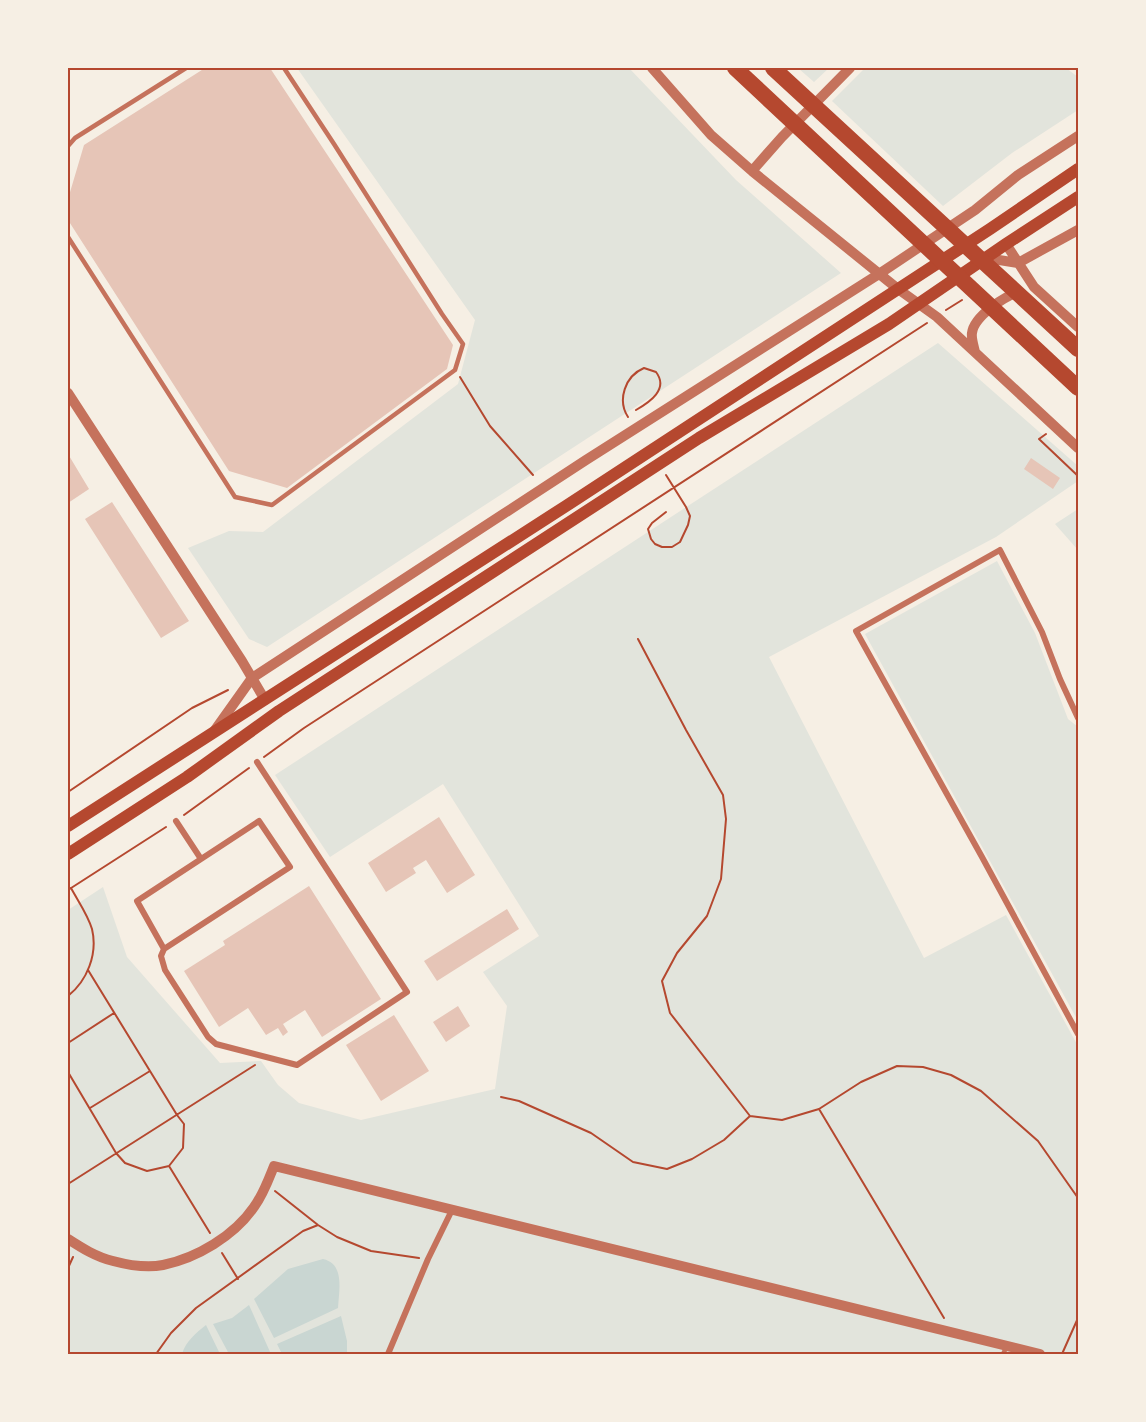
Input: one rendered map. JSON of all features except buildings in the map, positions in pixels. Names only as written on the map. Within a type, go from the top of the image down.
[{"type":"highway","points":[[735,68],[1078,388]]},
{"type":"highway","points":[[778,72],[1078,349]]},
{"type":"main road","points":[[68,826],[898,289],[1078,169]]},
{"type":"main road","points":[[68,854],[187,777],[279,711],[689,444],[888,324],[1078,197]]},
{"type":"street","points":[[652,68],[711,135],[879,274],[937,316],[1078,448]]},
{"type":"street","points":[[752,171],[850,68]]},
{"type":"street","points":[[212,734],[252,678],[576,467],[879,274],[975,210],[1018,175],[1078,136]]},
{"type":"street","points":[[987,258],[1018,263],[1078,230]]},
{"type":"street","points":[[1006,244],[1034,287],[1078,327]]},
{"type":"street","points":[[975,352],[972,332],[981,316],[1009,295],[1034,287]]},
{"type":"street","points":[[68,393],[265,700]]},
{"type":"street","points":[[1078,718],[1042,632],[1000,550],[856,631],[1078,1034]]},
{"type":"street","points":[[164,949],[137,901],[259,821],[290,867],[164,949],[161,956],[165,970],[208,1037],[216,1044],[297,1065],[407,992],[257,762]]},
{"type":"street","points":[[176,821],[201,858]]},
{"type":"street","points":[[68,1239],[89,1252],[112,1261],[135,1265],[161,1266],[187,1258],[216,1243],[253,1210],[263,1194],[274,1166],[953,1333],[1005,1350],[1040,1354]]},
{"type":"street","points":[[388,1354],[428,1259],[452,1210]]},
{"type":"lane","points":[[68,146],[75,138],[186,68]]},
{"type":"lane","points":[[68,237],[235,497],[272,505],[455,370],[463,344],[284,68]]},
{"type":"path","points":[[68,996],[80,984],[88,970],[93,948],[92,929],[88,919],[69,889],[176,821],[304,728],[964,299]]},
{"type":"path","points":[[455,370],[490,426],[533,476]]},
{"type":"path","points":[[1055,426],[1039,439],[1078,476]]},
{"type":"path","points":[[638,639],[723,795],[726,819],[722,879],[707,916],[677,953],[662,981],[667,1003],[670,1014],[750,1116],[782,1120],[819,1109],[861,1082],[897,1066],[923,1067],[951,1075],[981,1091],[1038,1142],[1078,1198]]},
{"type":"path","points":[[68,792],[192,708],[252,678]]},
{"type":"path","points":[[68,1072],[116,1153],[125,1163],[147,1171],[169,1166],[183,1148],[184,1124],[88,970]]},
{"type":"path","points":[[68,1043],[114,1013]]},
{"type":"path","points":[[68,1184],[259,1063]]},
{"type":"path","points":[[90,1108],[150,1071]]},
{"type":"path","points":[[501,1097],[519,1101],[591,1133],[633,1162],[667,1169],[724,1140],[750,1116]]},
{"type":"path","points":[[819,1109],[953,1333]]},
{"type":"path","points":[[169,1166],[238,1279]]},
{"type":"path","points":[[267,1185],[318,1226],[337,1237],[371,1251],[428,1259]]},
{"type":"path","points":[[156,1354],[171,1332],[196,1308],[303,1231],[318,1226]]},
{"type":"path","points":[[1062,1354],[1078,1318]]},
{"type":"shaded area","points":[[297,68],[629,68],[736,180],[841,273],[267,647],[249,639],[188,548],[229,531],[263,532],[458,384],[475,320]]},
{"type":"shaded area","points":[[798,68],[829,68],[814,82]]},
{"type":"shaded area","points":[[865,68],[1066,68],[1078,77],[1078,110],[1012,153],[943,206],[832,101]]},
{"type":"shaded area","points":[[938,343],[1078,466],[1078,481],[996,537],[769,657],[924,958],[1006,915],[1078,1046],[1078,1354],[68,1354],[68,910],[103,887],[127,957],[220,1063],[261,1061],[278,1085],[299,1103],[361,1120],[495,1089],[507,1006],[483,972],[539,936],[443,784],[330,857],[275,775]]},
{"type":"shaded area","points":[[1078,509],[1078,550],[1055,524]]},
{"type":"shaded area","points":[[997,561],[1035,633],[1068,719],[1078,727],[1078,1021],[865,634]]},
{"type":"shaded area","points":[[323,1259],[335,1266],[338,1272],[338,1308],[274,1338],[254,1299],[288,1269]]},
{"type":"shaded area","points":[[249,1305],[271,1354],[229,1354],[213,1324],[232,1318]]},
{"type":"shaded area","points":[[341,1316],[347,1341],[347,1354],[282,1354],[277,1344]]},
{"type":"shaded area","points":[[206,1325],[220,1354],[182,1354],[189,1341]]}]
